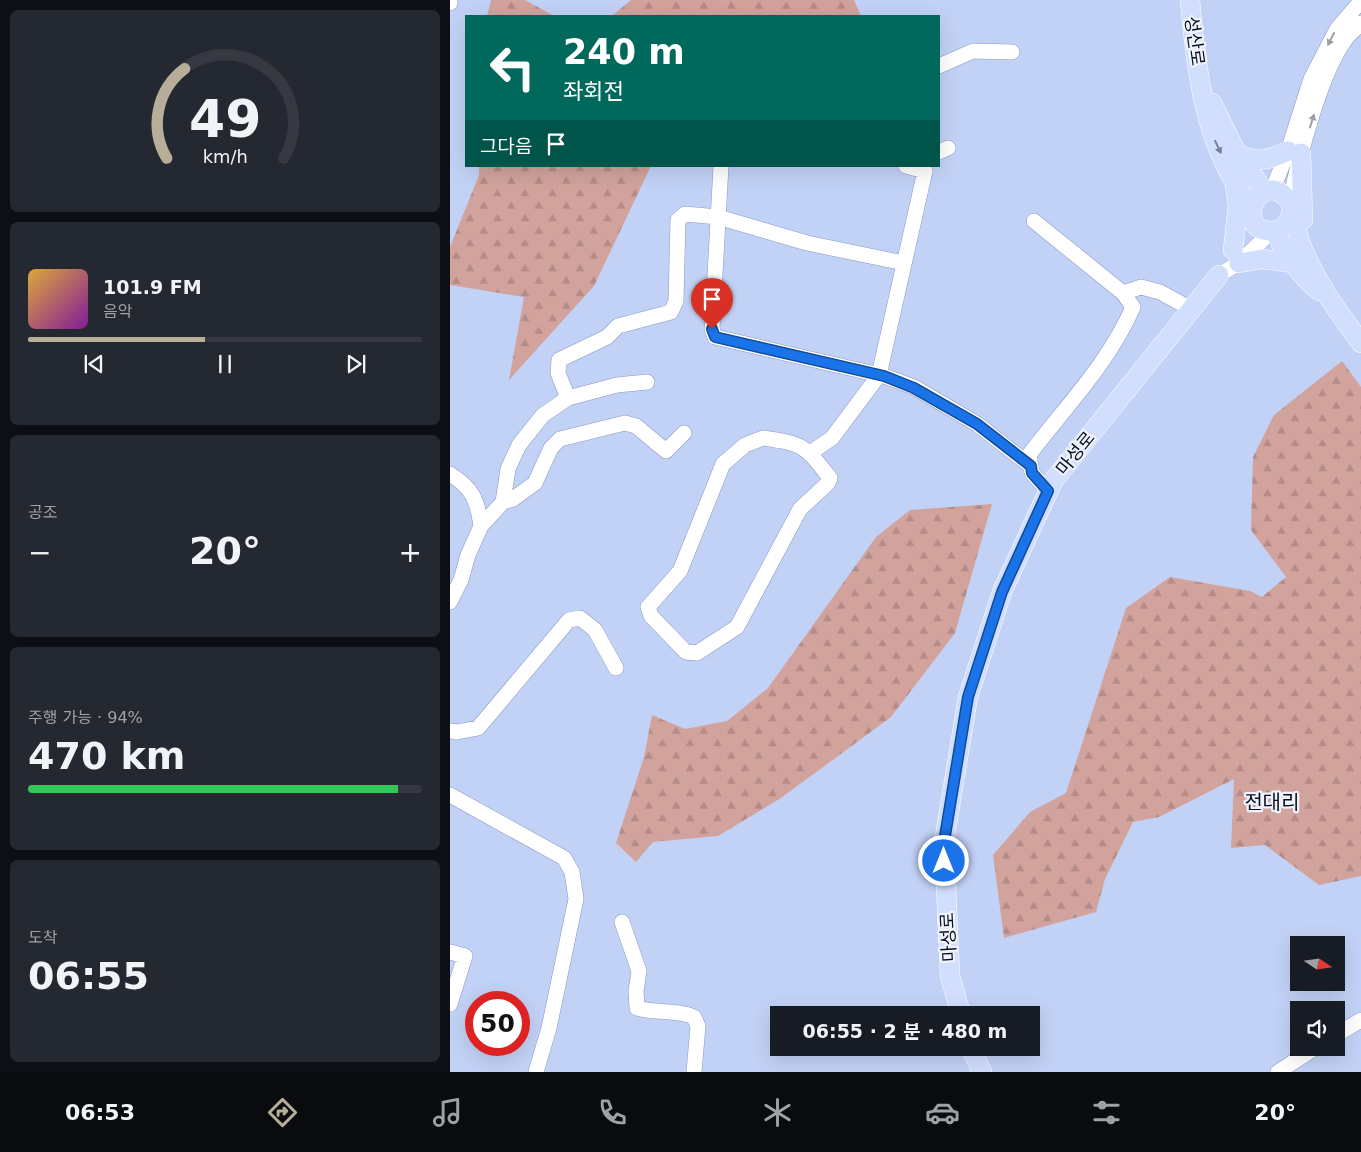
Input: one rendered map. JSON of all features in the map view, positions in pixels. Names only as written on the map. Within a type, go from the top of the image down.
[{"type":"main road","name":"성산로","points":[[1190,0],[1192,33],[1201,83]]},
{"type":"main road","points":[[1201,83],[1237,154],[1268,191]]},
{"type":"main road","points":[[1201,83],[1212,135],[1234,182],[1260,228],[1274,231],[1288,222],[1291,208]]},
{"type":"main road","points":[[1237,154],[1262,161],[1294,152],[1302,215],[1318,279]]},
{"type":"main road","points":[[1234,182],[1238,206],[1236,256],[1293,263]]},
{"type":"main road","points":[[1252,212],[1259,195],[1268,191],[1279,192],[1291,208],[1302,248],[1318,279],[1361,343]]},
{"type":"main road","points":[[1274,231],[1283,250],[1304,278],[1333,304]]},
{"type":"main road","name":"마성로","points":[[958,1006],[950,976],[944,842],[968,697],[1002,592],[1053,481],[1219,275]]},
{"type":"main road","points":[[975,1056],[982,1072]]},
{"type":"street","points":[[1291,208],[1294,152],[1311,79],[1337,29],[1361,1]]},
{"type":"street","points":[[1268,191],[1294,152],[1345,40],[1361,23]]},
{"type":"street","points":[[940,66],[973,51],[1012,52]]},
{"type":"street","points":[[721,167],[712,329],[715,337],[879,375],[914,388],[977,424],[1031,466]]},
{"type":"street","points":[[810,453],[832,438],[879,375],[926,168]]},
{"type":"street","points":[[1236,256],[1252,212]]},
{"type":"street","points":[[568,398],[558,373],[559,360],[607,337],[618,326],[671,312],[676,302],[678,220],[684,214],[718,217],[807,243],[904,263]]},
{"type":"street","points":[[1034,221],[1123,293],[1133,307],[1106,356],[1028,455],[1032,473],[1048,491]]},
{"type":"street","points":[[1219,275],[1236,256],[1274,231]]},
{"type":"street","points":[[1123,293],[1141,287],[1160,292],[1191,309]]},
{"type":"street","points":[[503,502],[508,469],[519,445],[543,415],[568,398],[617,385],[647,382]]},
{"type":"street","points":[[450,602],[461,580],[468,555],[481,526],[503,502],[514,499],[535,483],[551,448],[560,439],[625,423],[636,426],[666,451],[684,433]]},
{"type":"street","points":[[763,438],[797,443],[810,453],[830,478],[828,484],[800,509],[737,627],[697,653],[686,652],[651,616],[648,607],[680,571],[723,464],[745,445],[763,438]]},
{"type":"street","points":[[450,474],[469,489],[478,503],[481,526]]},
{"type":"street","points":[[450,731],[457,732],[478,728],[569,620],[580,618],[595,630],[616,668]]},
{"type":"street","points":[[450,795],[564,858],[572,872],[576,899],[549,1028],[536,1072]]},
{"type":"street","points":[[622,922],[639,971],[636,990],[637,1008],[647,1011],[682,1012],[694,1017],[698,1026],[694,1072]]},
{"type":"street","points":[[450,952],[465,956],[450,1004]]},
{"type":"street","points":[[1345,1030],[1361,1020]]},
{"type":"street","points":[[1278,1072],[1303,1056]]},
{"type":"green space","points":[[491,0],[525,0],[552,15],[487,15]]},
{"type":"green space","points":[[631,0],[854,0],[861,15],[613,15]]},
{"type":"green space","points":[[479,167],[651,167],[594,286],[509,380],[524,297],[450,285],[450,247],[479,175]]},
{"type":"green space","points":[[1342,361],[1361,387],[1361,876],[1319,885],[1265,845],[1231,848],[1234,779],[1159,817],[1133,822],[1105,879],[1096,912],[1004,938],[993,855],[1030,812],[1066,793],[1126,608],[1170,577],[1250,591],[1262,597],[1286,577],[1251,530],[1253,457],[1274,415]]},
{"type":"green space","points":[[992,504],[955,633],[891,717],[781,798],[718,836],[653,842],[636,862],[616,843],[644,757],[652,715],[685,729],[727,721],[768,688],[876,537],[910,510]]},
{"type":"district","name":"전대리","points":[[1272,802]]},
{"type":"route","points":[[712,329],[715,337],[884,376],[914,388],[977,424],[1031,466],[1032,473],[1048,491],[1002,592],[968,697],[944,842],[944,861]]}]
